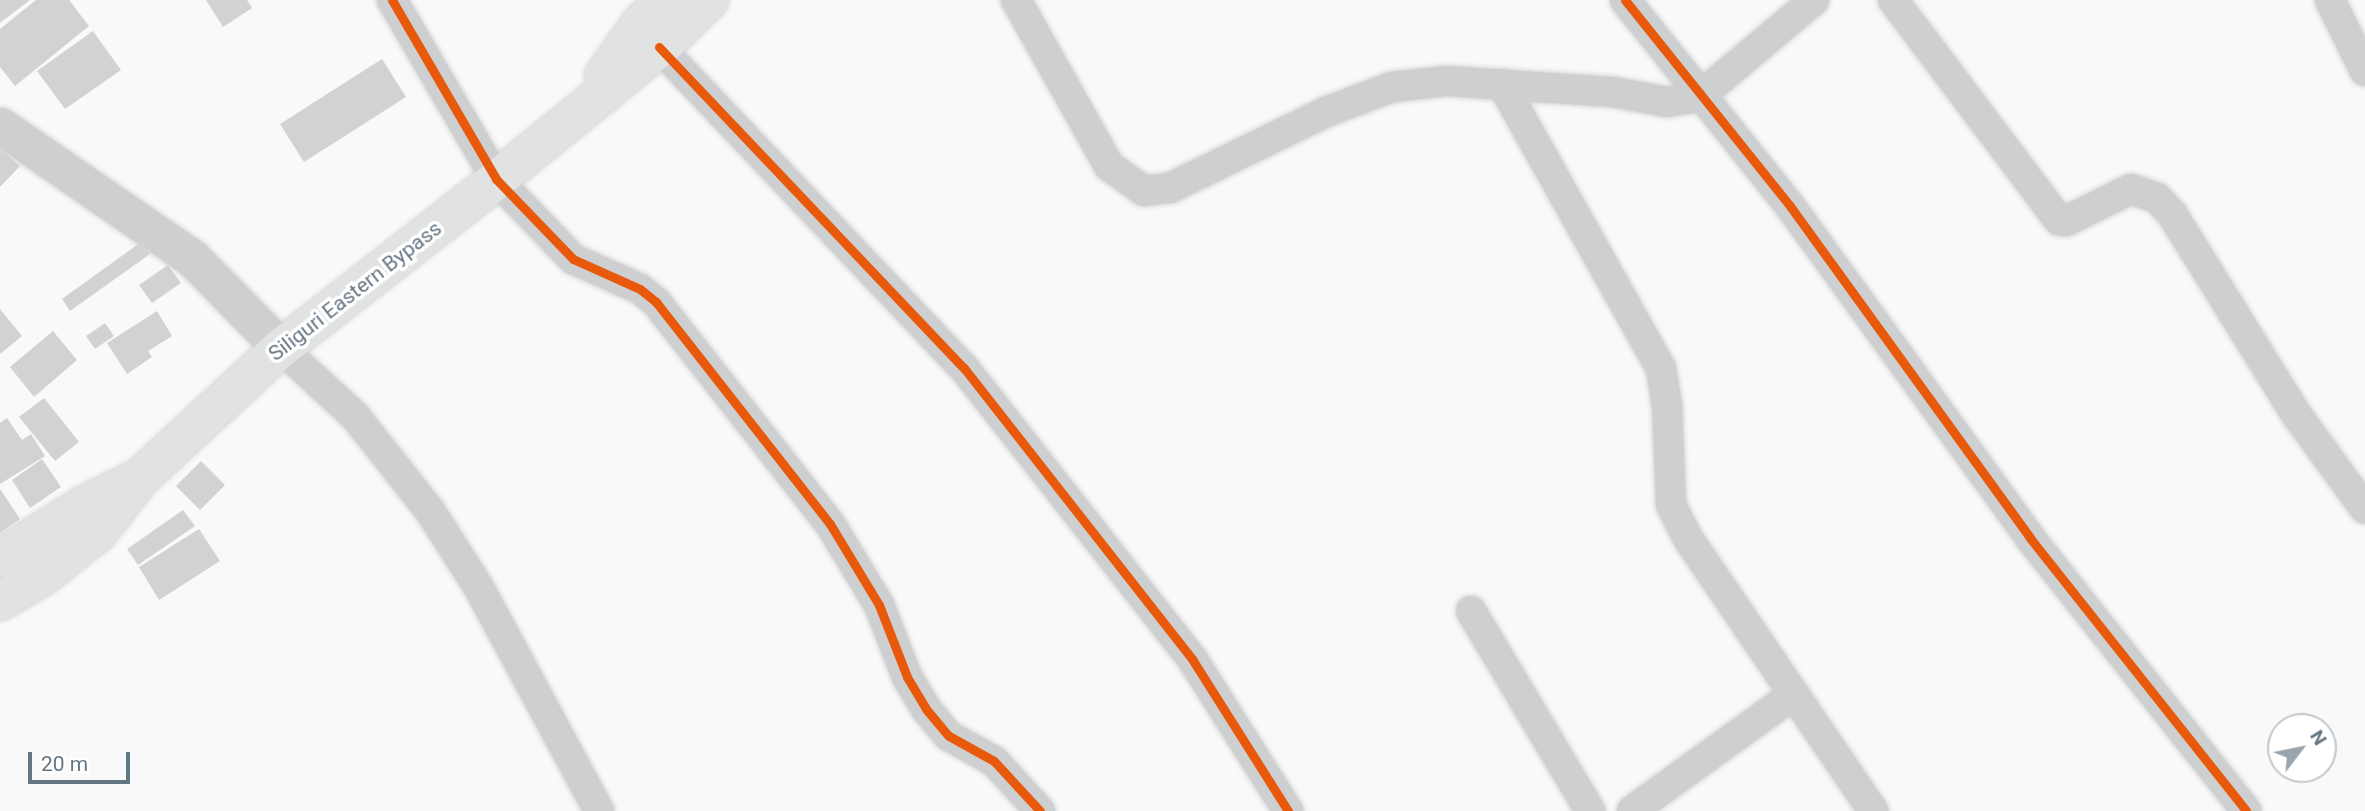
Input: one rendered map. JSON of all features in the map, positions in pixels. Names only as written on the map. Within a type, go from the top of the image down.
[{"type":"main road","name":"Siliguri Eastern Bypass","points":[[579,112],[640,25],[665,0]]},
{"type":"main road","name":"Siliguri Eastern Bypass","points":[[0,601],[44,575],[99,532],[139,478],[281,348],[659,47],[709,0]]},
{"type":"main road","name":"Siliguri Eastern Bypass","points":[[0,558],[85,505],[139,478]]},
{"type":"street","points":[[392,0],[496,179],[573,259],[640,289],[656,302],[830,524],[879,605],[907,677],[926,709],[949,736],[1003,769],[1040,811]]},
{"type":"street","points":[[1016,0],[1109,166],[1144,191],[1170,188],[1326,112],[1392,87],[1446,81],[1613,92],[1667,102],[1699,97],[1814,0]]},
{"type":"street","points":[[1625,0],[1699,97],[1790,206],[2029,538],[2246,811]]},
{"type":"street","points":[[1893,0],[2059,220],[2066,221],[2131,189],[2157,198],[2172,214],[2295,414],[2365,509]]},
{"type":"street","points":[[2330,0],[2365,71]]},
{"type":"street","points":[[659,47],[964,368],[1192,659],[1288,811]]},
{"type":"street","points":[[1502,84],[1661,368],[1667,404],[1671,505],[1689,540],[1873,811]]},
{"type":"street","points":[[0,126],[192,258],[281,348],[355,416],[430,511],[479,588],[599,811]]},
{"type":"street","points":[[1471,611],[1590,811]]},
{"type":"street","points":[[1632,811],[1794,694]]},
{"type":"building","points":[[0,0],[30,0],[0,23]]},
{"type":"building","points":[[36,0],[69,0],[89,26],[15,86],[0,67],[0,29]]},
{"type":"building","points":[[206,0],[247,0],[252,8],[223,27]]},
{"type":"building","points":[[93,31],[121,70],[65,109],[37,71]]},
{"type":"building","points":[[382,59],[406,97],[304,162],[280,124]]},
{"type":"building","points":[[0,148],[20,166],[0,187]]},
{"type":"building","points":[[141,242],[150,254],[70,311],[62,299]]},
{"type":"building","points":[[168,265],[181,283],[152,303],[139,285]]},
{"type":"building","points":[[0,309],[22,336],[0,354]]},
{"type":"building","points":[[157,311],[172,336],[148,351],[152,357],[127,374],[107,343]]},
{"type":"building","points":[[105,323],[114,336],[95,349],[86,336]]},
{"type":"building","points":[[53,331],[77,360],[34,397],[10,367]]},
{"type":"building","points":[[44,398],[79,442],[55,461],[19,417]]},
{"type":"building","points":[[7,418],[22,440],[31,434],[45,456],[0,484],[0,423]]},
{"type":"building","points":[[42,459],[61,487],[30,508],[12,480]]},
{"type":"building","points":[[201,461],[225,485],[200,510],[176,486]]},
{"type":"building","points":[[0,489],[20,519],[0,533]]},
{"type":"building","points":[[183,510],[195,526],[138,565],[127,549]]},
{"type":"building","points":[[199,529],[220,561],[159,600],[139,567]]},
{"type":"cycle path","points":[[392,0],[496,179],[573,259],[640,289],[656,302],[830,524],[879,605],[907,677],[926,709],[949,736],[994,761],[1040,811]]},
{"type":"cycle path","points":[[1625,0],[1790,206],[2030,538],[2246,811]]},
{"type":"cycle path","points":[[659,47],[964,368],[1192,659],[1288,811]]}]
